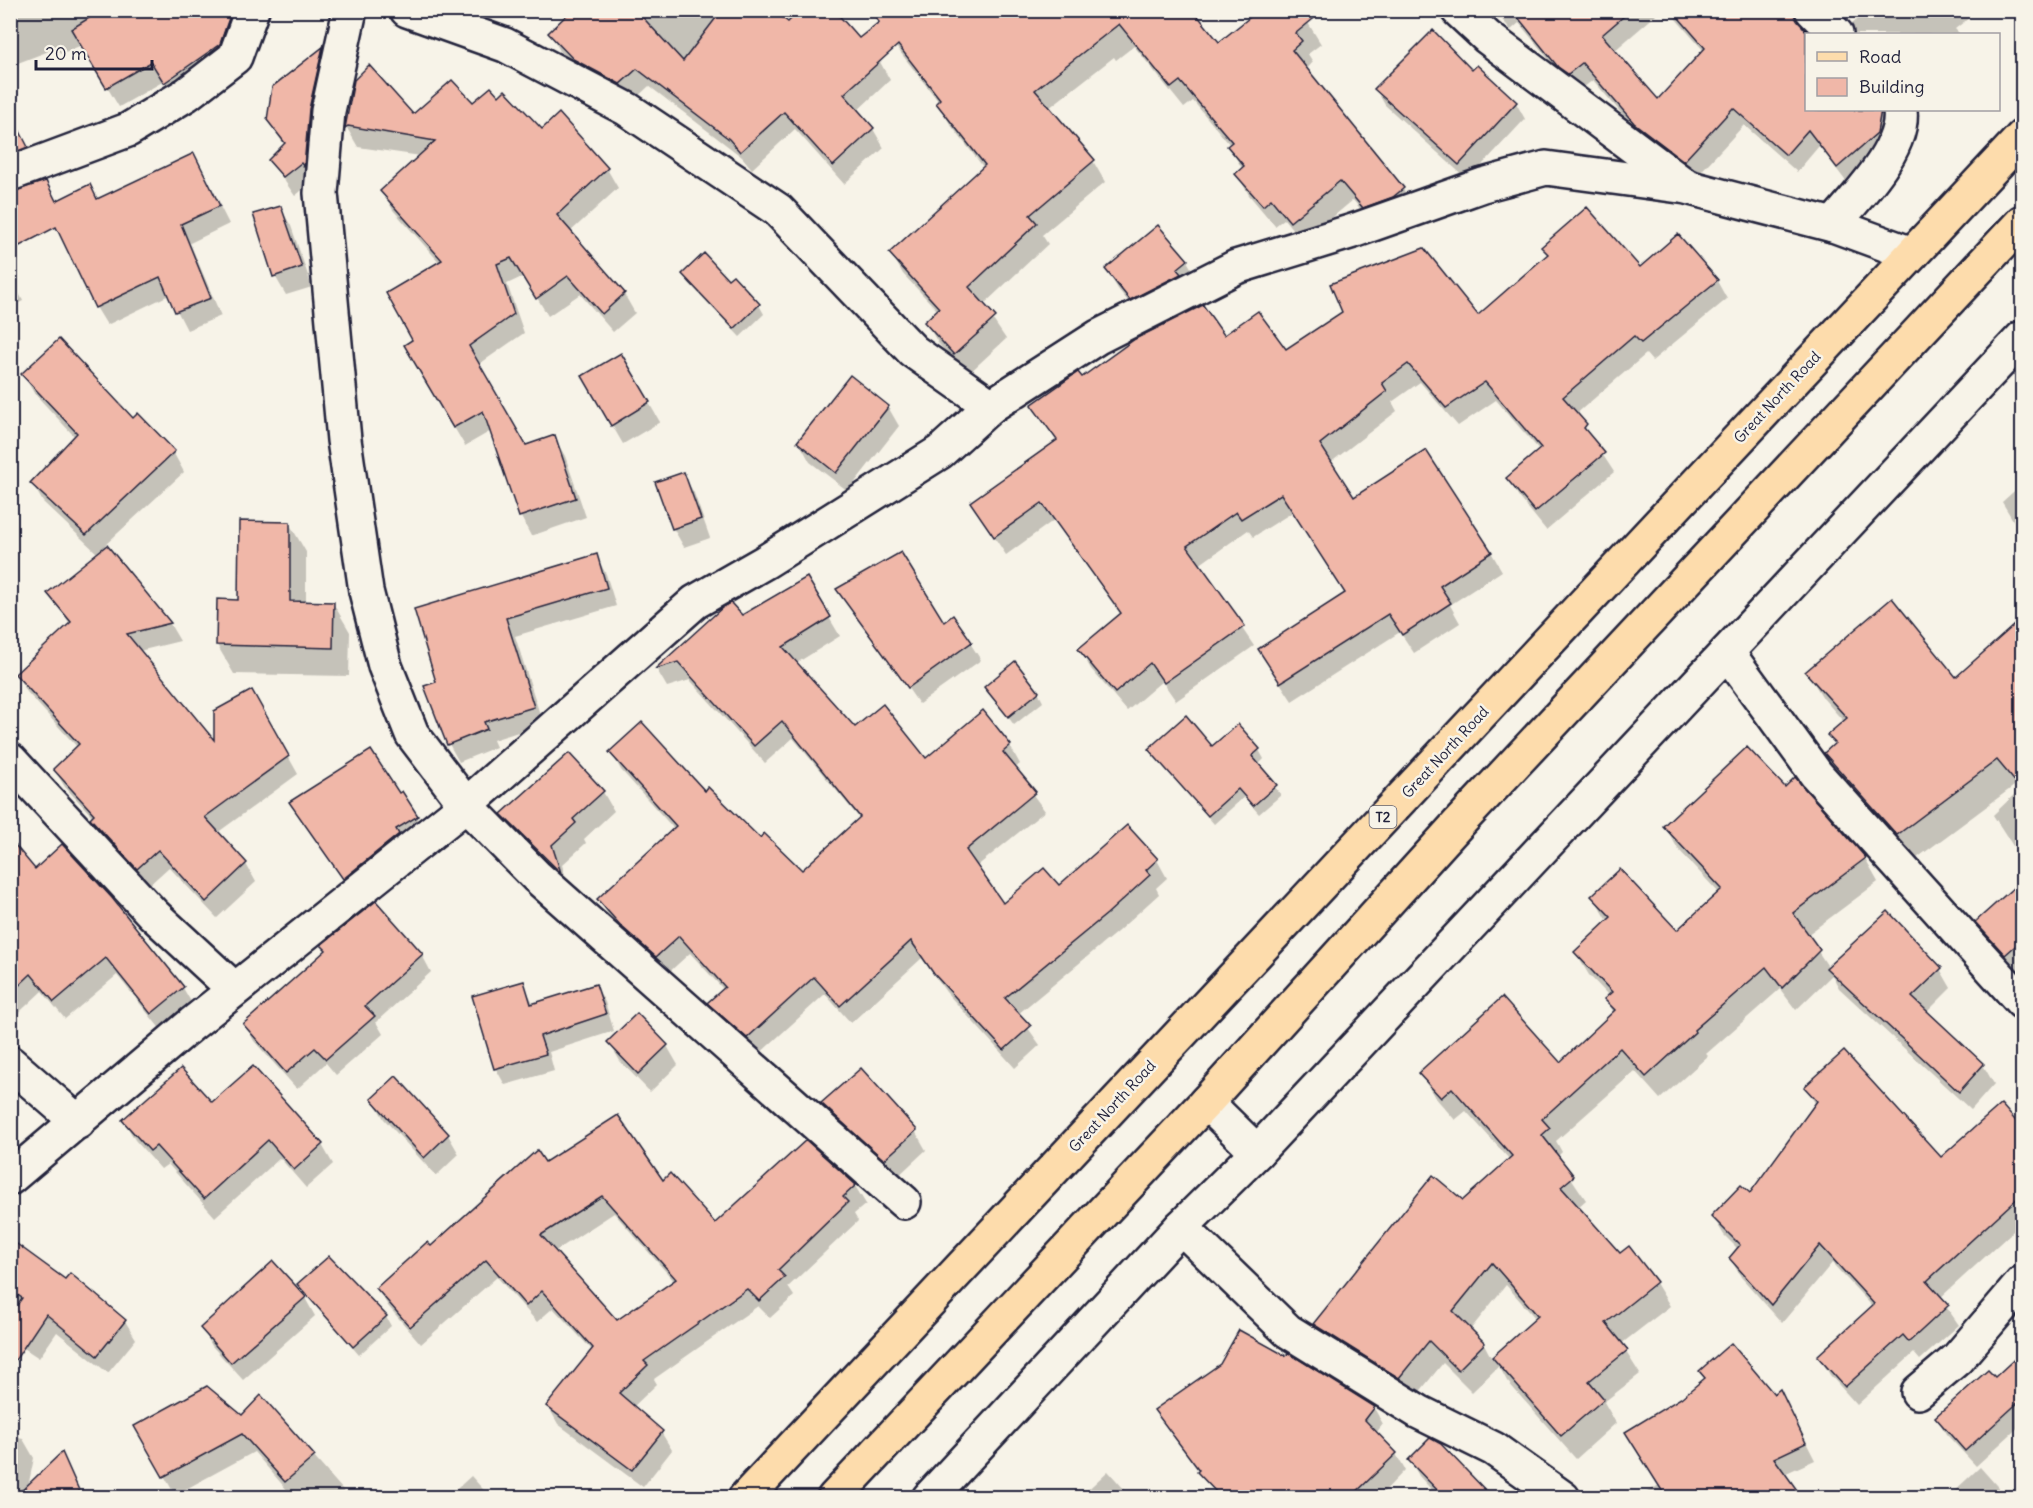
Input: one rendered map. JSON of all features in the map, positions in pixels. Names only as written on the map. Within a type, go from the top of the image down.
[{"type":"main road","name":"Great North Road","points":[[744,1497],[2022,137]]},
{"type":"main road","points":[[834,1497],[1206,1102],[1468,814],[2022,222]]},
{"type":"street","points":[[10,174],[128,130],[187,94],[235,57],[252,10]]},
{"type":"street","points":[[350,10],[328,111],[321,193],[344,440],[366,591],[385,666],[412,734],[466,805],[536,876],[904,1202]]},
{"type":"street","points":[[407,10],[505,45],[627,109],[778,210],[913,351],[991,406]]},
{"type":"street","points":[[1458,10],[1487,38],[1687,186]]},
{"type":"street","points":[[1812,10],[1835,33]]},
{"type":"street","points":[[1833,225],[1895,144],[1900,111]]},
{"type":"street","points":[[10,1178],[234,990],[466,805],[695,602],[765,562],[940,452],[991,406],[1098,337],[1236,267],[1353,231],[1483,185],[1546,168],[1687,186],[1833,225],[1912,254]]},
{"type":"street","points":[[929,1497],[1181,1227],[1257,1152],[1727,652],[2016,358]]},
{"type":"street","points":[[1727,652],[1816,774],[2022,1002]]},
{"type":"street","points":[[10,760],[153,914],[234,990]]},
{"type":"street","points":[[10,1062],[78,1122]]},
{"type":"street","points":[[1206,1102],[1257,1152]]},
{"type":"street","points":[[1181,1227],[1288,1330],[1419,1412],[1494,1449],[1563,1497]]},
{"type":"street","points":[[1918,1392],[1957,1359],[2022,1282]]},
{"type":"building","points":[[102,10],[224,10],[229,18],[220,44],[164,83],[151,62],[106,88],[71,29]]},
{"type":"building","points":[[572,10],[636,10],[683,61],[722,10],[773,10],[788,22],[800,10],[834,10],[859,38],[879,22],[870,10],[1193,10],[1219,42],[1259,10],[1324,10],[1296,33],[1302,41],[1292,50],[1404,188],[1393,197],[1363,208],[1340,181],[1290,222],[1271,199],[1263,206],[1235,174],[1244,166],[1227,146],[1232,142],[1180,81],[1171,88],[1119,24],[1035,90],[1095,160],[1030,215],[1037,223],[969,287],[996,317],[954,355],[924,322],[939,308],[889,253],[985,165],[936,103],[940,99],[898,45],[844,94],[874,128],[833,166],[784,112],[740,152],[729,139],[637,69],[620,84],[573,59],[548,33]]},
{"type":"building","points":[[1512,10],[1631,10],[1602,35],[1658,99],[1705,48],[1672,10],[1791,10],[1806,31],[1805,111],[1881,111],[1877,133],[1837,168],[1808,130],[1786,155],[1733,108],[1684,161],[1634,123],[1582,63],[1568,74],[1558,67]]},
{"type":"building","points":[[1433,30],[1472,70],[1477,65],[1517,102],[1459,165],[1374,89]]},
{"type":"building","points":[[323,47],[309,109],[304,167],[301,163],[283,177],[268,160],[285,143],[267,120],[272,87]]},
{"type":"building","points":[[369,65],[413,114],[452,80],[473,102],[491,87],[499,96],[505,90],[542,129],[559,113],[608,168],[557,215],[625,293],[602,314],[568,276],[536,299],[511,258],[497,264],[514,314],[469,346],[526,445],[555,435],[576,498],[519,517],[483,411],[453,428],[404,345],[412,340],[386,293],[442,260],[380,191],[435,141],[348,126],[345,128],[354,80]]},
{"type":"building","points":[[10,112],[28,147],[10,154]]},
{"type":"building","points":[[194,153],[220,206],[181,224],[211,298],[175,312],[160,277],[95,308],[56,227],[10,251],[10,192],[46,181],[56,201],[90,184],[97,199]]},
{"type":"building","points":[[281,206],[302,267],[273,277],[253,214]]},
{"type":"building","points":[[1587,207],[1640,267],[1678,234],[1718,280],[1641,343],[1634,336],[1563,397],[1587,424],[1584,428],[1605,453],[1535,512],[1506,478],[1541,448],[1485,382],[1446,408],[1408,364],[1382,383],[1387,391],[1320,444],[1354,497],[1426,450],[1492,552],[1440,586],[1451,603],[1402,635],[1388,614],[1280,683],[1258,649],[1345,593],[1281,494],[1241,519],[1236,512],[1187,546],[1245,626],[1164,683],[1150,663],[1115,693],[1078,649],[1121,613],[1042,503],[994,537],[970,502],[1057,440],[1031,405],[1078,372],[1082,377],[1135,339],[1203,305],[1224,335],[1258,311],[1286,349],[1342,312],[1330,284],[1424,248],[1478,315],[1548,254],[1541,247]]},
{"type":"building","points":[[1158,225],[1188,260],[1177,269],[1181,274],[1130,300],[1105,269]]},
{"type":"building","points":[[704,253],[728,279],[733,275],[760,304],[734,329],[682,274]]},
{"type":"building","points":[[59,339],[133,418],[138,413],[175,451],[86,535],[30,483],[77,433],[21,374]]},
{"type":"building","points":[[621,353],[650,402],[611,426],[582,376]]},
{"type":"building","points":[[850,375],[889,406],[836,473],[797,442]]},
{"type":"building","points":[[684,472],[701,519],[672,529],[655,482]]},
{"type":"building","points":[[239,521],[290,522],[290,601],[334,602],[333,648],[216,645],[217,599],[238,600]]},
{"type":"building","points":[[107,545],[171,623],[127,634],[214,740],[214,711],[252,690],[289,756],[205,817],[247,863],[206,902],[158,850],[137,869],[90,818],[94,814],[53,769],[79,744],[15,674],[71,622],[47,593]]},
{"type":"building","points":[[901,552],[944,622],[953,615],[972,642],[908,688],[836,589]]},
{"type":"building","points":[[597,554],[607,588],[506,618],[534,707],[484,722],[487,729],[447,745],[424,686],[436,682],[414,609]]},
{"type":"building","points":[[807,577],[831,617],[783,647],[855,727],[883,704],[926,758],[983,710],[1011,745],[1003,752],[1036,792],[966,850],[1003,903],[1044,868],[1059,885],[1127,825],[1158,859],[1146,870],[1150,875],[1107,914],[1005,998],[1031,1026],[1004,1050],[934,974],[911,941],[840,1006],[814,977],[747,1038],[707,1003],[725,987],[679,936],[656,957],[622,927],[597,899],[676,826],[609,752],[642,722],[705,791],[708,787],[760,838],[764,833],[802,870],[860,817],[782,721],[754,746],[678,662],[655,669],[723,607],[731,603],[742,615]]},
{"type":"building","points":[[1892,598],[1956,677],[2022,618],[2022,790],[1997,760],[1897,835],[1824,753],[1835,743],[1827,735],[1847,718],[1805,672]]},
{"type":"building","points":[[1015,661],[1039,692],[1008,717],[984,687]]},
{"type":"building","points":[[1186,715],[1212,746],[1238,724],[1260,749],[1252,756],[1277,785],[1253,806],[1238,789],[1208,816],[1148,749]]},
{"type":"building","points":[[1747,747],[1785,787],[1795,777],[1866,858],[1793,913],[1820,950],[1782,988],[1766,967],[1694,1030],[1695,1032],[1646,1077],[1620,1048],[1542,1119],[1550,1128],[1542,1135],[1574,1176],[1561,1187],[1620,1253],[1629,1246],[1657,1282],[1606,1323],[1628,1350],[1589,1381],[1604,1399],[1561,1436],[1492,1357],[1538,1316],[1492,1263],[1453,1311],[1485,1343],[1458,1370],[1429,1341],[1399,1378],[1313,1324],[1433,1175],[1463,1200],[1512,1156],[1452,1088],[1441,1098],[1418,1073],[1502,997],[1560,1062],[1615,1010],[1604,999],[1612,992],[1574,952],[1611,917],[1591,896],[1620,869],[1677,930],[1722,889],[1663,826]]},
{"type":"building","points":[[371,750],[399,793],[402,791],[418,816],[396,829],[399,834],[343,879],[289,802]]},
{"type":"building","points":[[569,753],[604,791],[573,819],[576,823],[552,845],[561,873],[501,814]]},
{"type":"building","points":[[10,839],[35,869],[62,844],[112,898],[184,987],[151,1014],[106,958],[54,1002],[31,974],[10,994]]},
{"type":"building","points":[[2022,880],[2022,940],[2005,955],[1975,922]]},
{"type":"building","points":[[376,901],[423,954],[365,1006],[375,1016],[326,1059],[315,1048],[286,1073],[243,1024],[326,950],[321,945]]},
{"type":"building","points":[[1888,911],[1942,968],[1912,997],[1984,1064],[1959,1092],[1826,968]]},
{"type":"building","points":[[524,981],[531,1004],[596,984],[606,1014],[540,1036],[546,1054],[494,1069],[472,996]]},
{"type":"building","points":[[637,1013],[668,1045],[638,1074],[607,1042]]},
{"type":"building","points":[[1844,1051],[1941,1157],[2001,1104],[2022,1128],[2022,1194],[1927,1281],[1949,1305],[1909,1342],[1903,1335],[1845,1387],[1817,1356],[1874,1304],[1820,1245],[1771,1305],[1729,1258],[1740,1245],[1711,1216],[1741,1185],[1750,1193],[1817,1101],[1804,1087]]},
{"type":"building","points":[[253,1066],[323,1144],[294,1170],[268,1140],[204,1199],[156,1146],[150,1151],[122,1120],[181,1068],[212,1102]]},
{"type":"building","points":[[861,1068],[917,1130],[884,1160],[821,1103]]},
{"type":"building","points":[[396,1076],[449,1134],[424,1158],[371,1099]]},
{"type":"building","points":[[618,1115],[663,1180],[670,1173],[715,1223],[806,1140],[856,1185],[843,1197],[848,1202],[778,1270],[785,1277],[759,1301],[747,1289],[644,1361],[648,1365],[619,1393],[663,1431],[632,1470],[546,1406],[593,1348],[542,1291],[526,1306],[486,1260],[410,1327],[376,1288],[427,1242],[431,1246],[537,1150],[545,1162]],"holes":[[[602,1196],[676,1279],[617,1320],[541,1235]]]},
{"type":"building","points":[[10,1239],[65,1279],[70,1273],[126,1320],[97,1356],[46,1314],[10,1368],[10,1315],[22,1298],[10,1290]]},
{"type":"building","points":[[329,1256],[387,1316],[353,1347],[297,1284]]},
{"type":"building","points":[[273,1261],[306,1297],[231,1363],[200,1328]]},
{"type":"building","points":[[1239,1330],[1286,1356],[1289,1353],[1375,1407],[1365,1420],[1397,1453],[1351,1497],[1221,1497],[1197,1472],[1199,1470],[1154,1410],[1220,1364]]},
{"type":"building","points":[[1731,1343],[1774,1394],[1780,1389],[1806,1443],[1774,1458],[1802,1497],[1666,1497],[1625,1432],[1681,1398],[1705,1378],[1699,1371]]},
{"type":"building","points":[[2022,1352],[2022,1399],[1965,1451],[1935,1417],[1988,1370],[1995,1377]]},
{"type":"building","points":[[207,1386],[242,1415],[261,1395],[315,1456],[285,1482],[242,1434],[163,1477],[134,1426]]},
{"type":"building","points":[[1430,1438],[1441,1444],[1492,1497],[1444,1497],[1408,1460]]},
{"type":"building","points":[[62,1452],[82,1497],[15,1497]]}]
